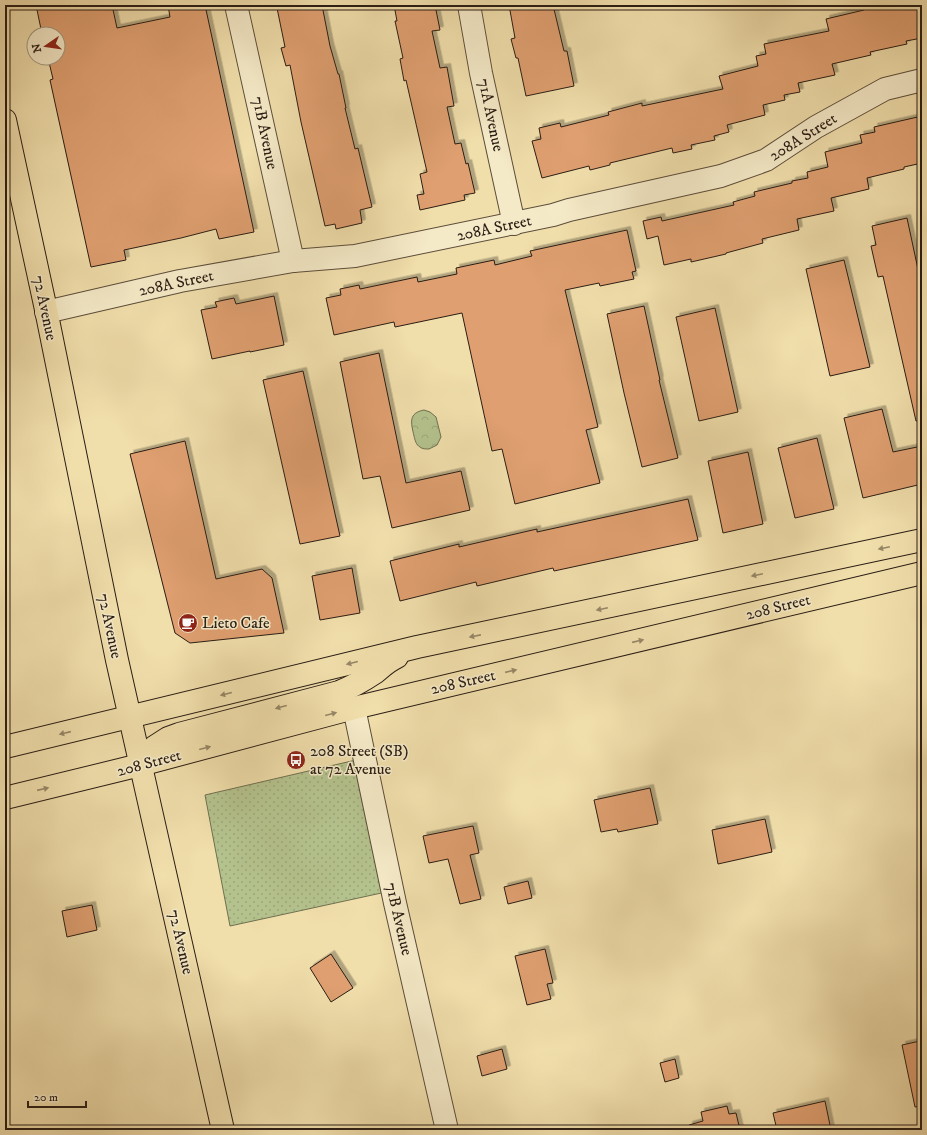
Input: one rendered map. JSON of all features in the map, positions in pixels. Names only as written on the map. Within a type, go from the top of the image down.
[{"type":"main road","name":"72 Avenue","points":[[5,120],[117,660],[223,1130]]},
{"type":"main road","points":[[5,748],[417,647],[922,540]]},
{"type":"main road","name":"208 Street","points":[[5,798],[140,765],[354,708],[922,573]]},
{"type":"main road","points":[[140,765],[154,747],[168,738],[338,692],[376,672],[388,661],[417,647]]},
{"type":"main road","points":[[5,762],[78,746],[109,731],[130,717]]},
{"type":"street","name":"71B Avenue","points":[[236,5],[293,261]]},
{"type":"street","name":"71A Avenue","points":[[469,5],[481,73],[514,224]]},
{"type":"street","name":"208A Street","points":[[46,312],[180,281],[293,261],[355,256],[514,224],[721,176],[766,160],[816,127],[885,89],[922,80]]},
{"type":"street","name":"71B Avenue","points":[[354,708],[395,903],[447,1130]]},
{"type":"green space","points":[[424,410],[430,412],[436,417],[441,437],[437,445],[429,449],[424,449],[418,445],[412,427],[413,416],[419,411]]},
{"type":"green space","points":[[356,760],[386,892],[230,926],[205,795]]},
{"type":"building","points":[[36,5],[112,5],[117,28],[170,17],[168,5],[205,5],[254,232],[219,239],[216,229],[124,250],[126,260],[91,267],[50,80],[53,79],[50,66],[66,66],[66,26],[40,26]]},
{"type":"building","points":[[289,5],[322,5],[330,46],[339,74],[345,108],[355,149],[358,148],[372,207],[360,210],[362,223],[336,229],[335,224],[325,226],[301,122],[290,65],[286,66],[281,48],[285,47],[277,8]]},
{"type":"building","points":[[394,5],[435,5],[440,30],[432,31],[440,68],[447,67],[454,106],[447,107],[455,144],[461,143],[466,164],[468,163],[475,193],[464,195],[465,200],[420,210],[417,195],[424,194],[420,174],[427,172],[406,80],[404,81],[400,59],[403,58],[395,21],[397,21]]},
{"type":"building","points":[[509,5],[553,5],[564,51],[567,51],[574,86],[526,96],[518,58],[516,58],[511,39],[515,38]]},
{"type":"building","points":[[863,5],[922,5],[922,38],[906,41],[907,44],[870,52],[871,55],[832,64],[835,75],[798,83],[800,92],[784,95],[785,100],[763,105],[765,115],[727,125],[729,132],[714,136],[715,140],[691,145],[692,149],[673,153],[672,148],[610,163],[610,165],[590,170],[589,166],[542,178],[532,141],[541,139],[539,128],[560,123],[561,127],[609,115],[608,112],[642,103],[642,106],[723,89],[719,76],[758,66],[756,56],[766,54],[764,44],[829,31],[826,19],[864,10]]},
{"type":"building","points":[[922,116],[922,163],[867,178],[869,189],[831,198],[834,211],[797,219],[799,230],[762,239],[763,243],[726,254],[691,262],[691,259],[664,265],[658,236],[647,239],[643,221],[661,217],[662,221],[734,205],[733,202],[755,196],[754,192],[808,178],[807,172],[828,167],[825,152],[862,143],[860,135],[875,132],[874,127]]},
{"type":"building","points":[[907,218],[922,288],[922,421],[916,421],[883,276],[878,277],[871,246],[876,245],[872,226]]},
{"type":"building","points":[[627,230],[636,271],[632,272],[634,279],[600,286],[599,283],[565,290],[598,427],[586,430],[600,483],[515,504],[502,449],[492,451],[462,313],[395,327],[394,322],[334,335],[326,298],[341,295],[340,289],[359,285],[360,289],[417,277],[418,282],[457,274],[456,268],[494,260],[495,265],[532,256],[530,251]]},
{"type":"building","points":[[844,260],[870,367],[830,376],[806,269]]},
{"type":"building","points":[[274,296],[284,345],[212,359],[201,310],[217,307],[215,302],[234,298],[236,304]]},
{"type":"building","points":[[644,306],[659,380],[678,458],[642,467],[607,314]]},
{"type":"building","points":[[715,308],[738,412],[699,421],[676,317]]},
{"type":"building","points":[[379,353],[406,483],[461,471],[470,510],[392,528],[380,476],[363,479],[340,362]]},
{"type":"building","points":[[303,371],[340,536],[300,544],[263,380]]},
{"type":"building","points":[[882,409],[893,452],[922,446],[922,484],[863,498],[844,418]]},
{"type":"building","points":[[817,438],[834,509],[795,518],[778,448]]},
{"type":"building","points":[[185,441],[216,579],[262,569],[272,578],[284,633],[190,643],[175,633],[130,454]]},
{"type":"building","points":[[748,452],[763,524],[723,533],[708,461]]},
{"type":"building","points":[[688,499],[698,540],[554,571],[553,568],[477,586],[476,582],[400,601],[390,561],[459,544],[459,547],[537,529],[537,532]]},
{"type":"building","points":[[352,568],[360,613],[320,620],[312,576]]},
{"type":"building","points":[[650,788],[658,824],[618,832],[617,829],[601,832],[594,800]]},
{"type":"building","points":[[765,819],[772,852],[718,864],[712,830]]},
{"type":"building","points":[[473,826],[479,853],[470,855],[481,899],[460,904],[448,859],[429,863],[423,836]]},
{"type":"building","points":[[528,881],[532,898],[508,904],[504,887]]},
{"type":"building","points":[[92,905],[97,930],[67,937],[62,911]]},
{"type":"building","points":[[545,949],[553,983],[547,984],[551,999],[527,1005],[515,956]]},
{"type":"building","points":[[331,954],[353,988],[331,1002],[310,968]]},
{"type":"building","points":[[920,1041],[922,1053],[922,1106],[915,1107],[902,1045]]},
{"type":"building","points":[[502,1049],[507,1069],[482,1076],[477,1056]]},
{"type":"building","points":[[675,1059],[679,1078],[665,1082],[660,1063]]},
{"type":"building","points":[[825,1101],[831,1130],[777,1130],[773,1113]]},
{"type":"building","points":[[727,1106],[729,1114],[736,1113],[740,1130],[690,1130],[689,1125],[703,1121],[701,1112]]},
{"type":"place","name":"Lieto Cafe","points":[[188,623]]},
{"type":"place","name":"208 Street (SB) at 72 Avenue","points":[[296,760]]}]
